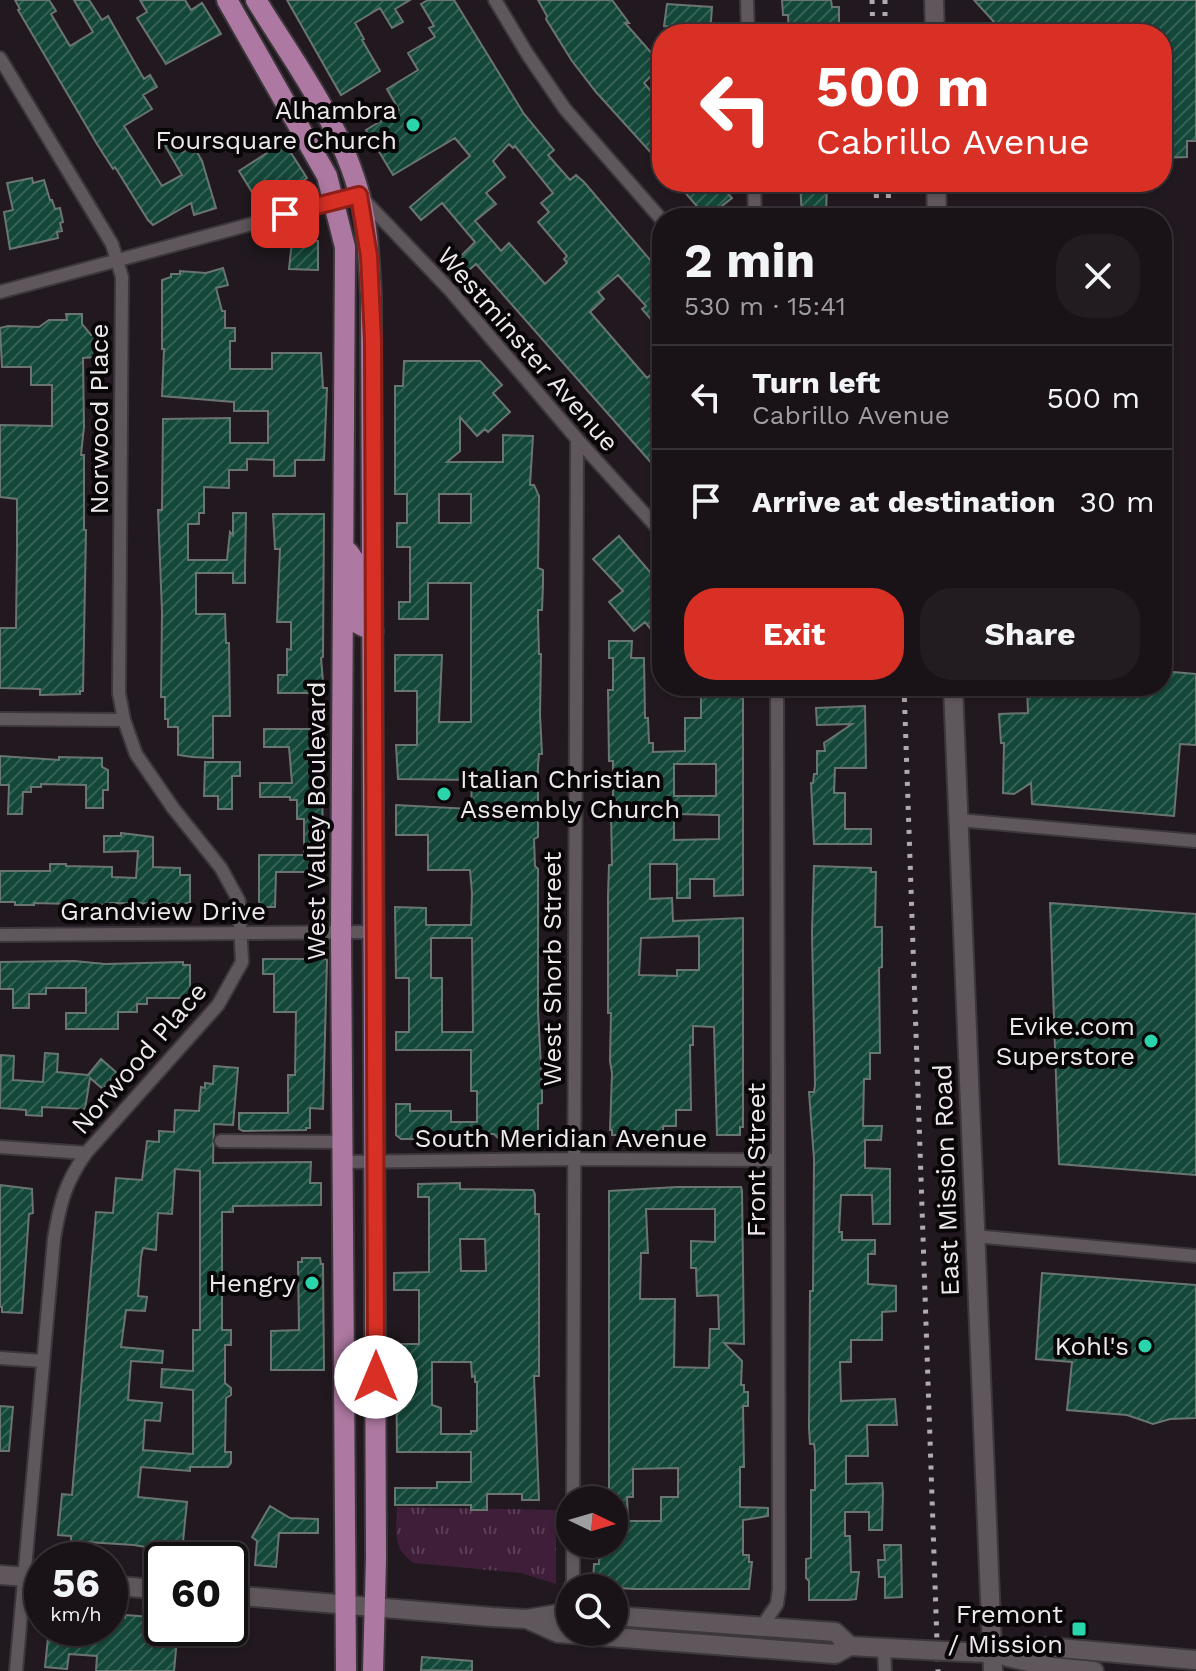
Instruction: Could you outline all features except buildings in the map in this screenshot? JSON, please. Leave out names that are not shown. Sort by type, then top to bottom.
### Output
[{"type":"main road","name":"West Valley Boulevard","points":[[227,0],[327,176],[345,247],[341,932],[348,1605],[346,1671]]},
{"type":"main road","points":[[256,0],[343,149],[359,195],[369,256],[373,341],[373,1671]]},
{"type":"main road","points":[[934,0],[935,24]]},
{"type":"main road","points":[[344,548],[355,561],[359,574],[359,624],[373,631]]},
{"type":"main road","name":"East Mission Road","points":[[953,696],[993,1662]]},
{"type":"main road","points":[[0,1575],[23,1577]]},
{"type":"main road","points":[[248,1597],[527,1619],[556,1614]]},
{"type":"main road","points":[[628,1617],[835,1632],[850,1646]]},
{"type":"main road","points":[[527,1619],[558,1633],[835,1654],[850,1646],[964,1652],[993,1662],[1094,1671]]},
{"type":"main road","points":[[993,1662],[1048,1647],[1196,1660]]},
{"type":"street","points":[[495,0],[565,109],[652,209]]},
{"type":"street","points":[[747,0],[748,24]]},
{"type":"street","name":"Norwood Place","points":[[0,58],[112,244],[122,277],[119,693],[124,720],[136,754],[221,868],[239,901],[242,962],[218,1005],[86,1153],[68,1178],[60,1203],[16,1671]]},
{"type":"street","points":[[0,292],[359,195]]},
{"type":"street","name":"Westminster Avenue","points":[[359,195],[450,290],[652,522]]},
{"type":"street","name":"West Shorb Street","points":[[573,1486],[577,439]]},
{"type":"street","name":"Front Street","points":[[761,1628],[777,1604],[779,1589],[777,696]]},
{"type":"street","points":[[0,719],[124,720]]},
{"type":"street","points":[[958,820],[1196,841]]},
{"type":"street","name":"Grandview Drive","points":[[0,935],[373,932]]},
{"type":"street","name":"South Meridian Avenue","points":[[221,1141],[343,1152],[374,1161],[778,1160]]},
{"type":"street","points":[[0,1147],[86,1153]]},
{"type":"street","points":[[974,1236],[1196,1256]]},
{"type":"street","points":[[0,1358],[43,1361]]},
{"type":"street","points":[[884,1648],[885,1671]]},
{"type":"green space","points":[[397,1507],[556,1510],[556,1584],[521,1573],[414,1563],[402,1552],[396,1531]]},
{"type":"railway","points":[[872,0],[873,24]]},
{"type":"railway","points":[[885,0],[885,24]]},
{"type":"railway","points":[[876,192],[877,208]]},
{"type":"railway","points":[[888,192],[889,208]]},
{"type":"railway","points":[[904,696],[938,1671]]},
{"type":"place","name":"Alhambra Foursquare Church","points":[[413,125]]},
{"type":"place","name":"Italian Christian Assembly Church","points":[[444,794]]},
{"type":"place","name":"Evike.com Superstore","points":[[1151,1041]]},
{"type":"place","name":"Hengry","points":[[312,1283]]},
{"type":"place","name":"Kohl's","points":[[1145,1346]]},
{"type":"place","name":"Fremont / Mission","points":[[1079,1629]]},
{"type":"route","points":[[285,214],[359,195],[369,256],[373,341],[376,1377]]}]
